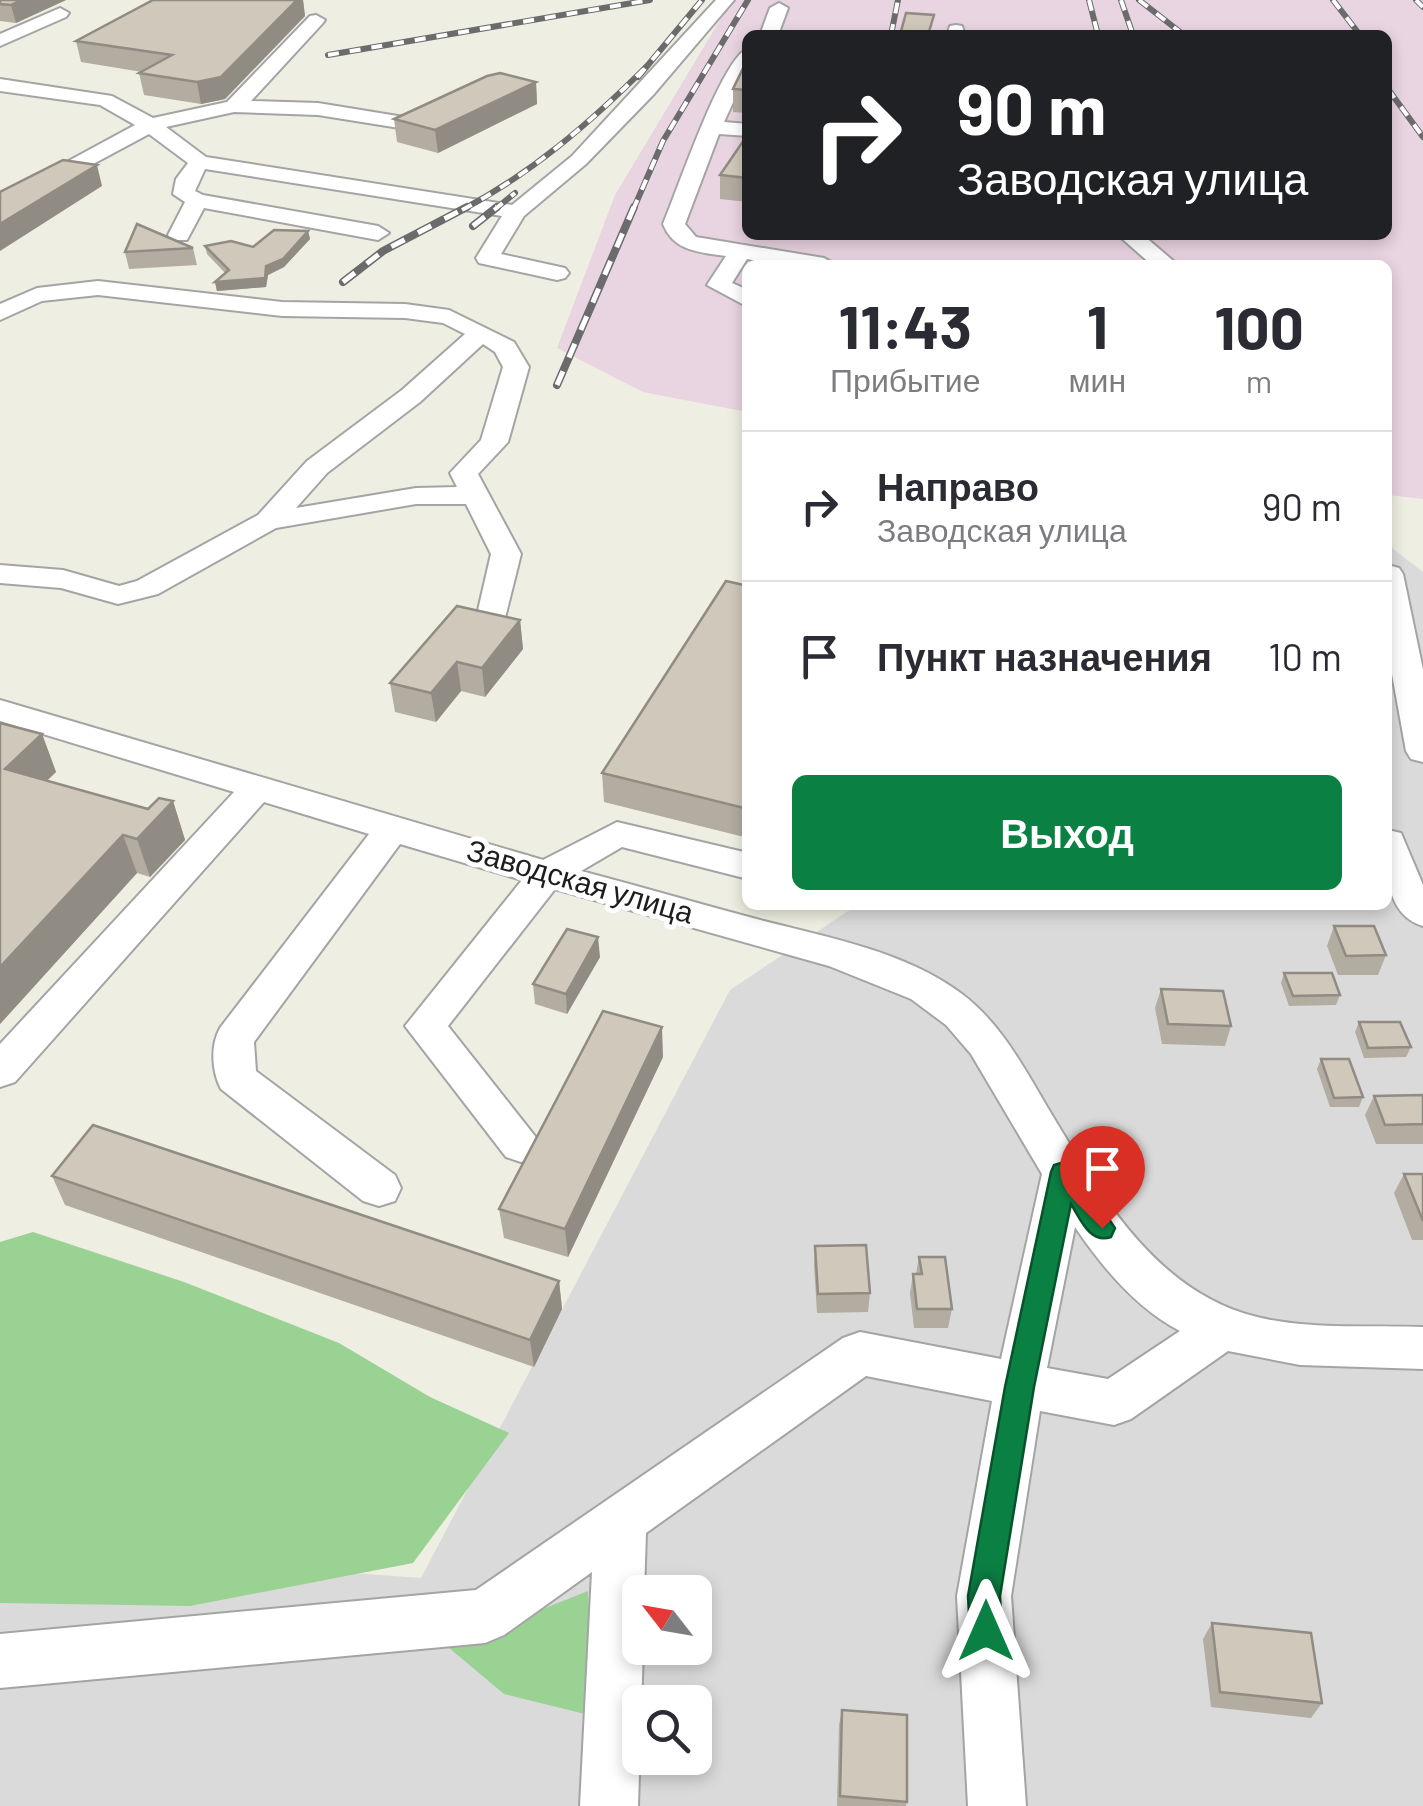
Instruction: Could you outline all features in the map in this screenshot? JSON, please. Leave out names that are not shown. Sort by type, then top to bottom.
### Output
[{"type":"street","points":[[557,273],[487,258],[516,212],[578,160],[647,90],[725,0]]},
{"type":"street","points":[[770,30],[779,8]]},
{"type":"street","points":[[0,42],[60,13]]},
{"type":"street","points":[[234,106],[316,20]]},
{"type":"street","points":[[742,65],[711,127],[674,224],[678,234],[689,243],[792,260]]},
{"type":"street","points":[[0,85],[105,100],[150,125],[200,162],[516,212]]},
{"type":"street","points":[[105,100],[130,86]]},
{"type":"street","points":[[0,207],[150,125],[234,106],[318,109],[412,124],[468,99]]},
{"type":"street","points":[[711,127],[742,130]]},
{"type":"street","points":[[200,162],[187,179],[184,194],[197,200],[378,233]]},
{"type":"street","points":[[178,234],[197,200]]},
{"type":"street","points":[[1136,240],[1160,260]]},
{"type":"street","points":[[741,252],[719,285],[742,297]]},
{"type":"street","points":[[0,313],[37,294],[98,288],[282,309],[405,311],[448,317],[504,347],[516,367],[494,442],[464,473],[506,554],[492,619]]},
{"type":"street","points":[[268,522],[318,467],[412,396],[481,333]]},
{"type":"street","points":[[0,574],[62,579],[118,595],[147,588],[268,522],[416,496],[478,496]]},
{"type":"street","points":[[1392,594],[1423,752]]},
{"type":"street","name":"Заводская улица","points":[[4,716],[899,976],[945,1002],[982,1035],[1064,1172],[1121,1256],[1149,1284],[1182,1308],[1223,1328],[1256,1338],[1298,1344],[1423,1348]]},
{"type":"street","points":[[0,1071],[258,787]]},
{"type":"street","points":[[379,1188],[236,1078],[234,1040],[393,828]]},
{"type":"street","points":[[520,1146],[424,1026],[547,874],[616,834],[742,865]]},
{"type":"street","points":[[1392,854],[1400,878],[1423,913]]},
{"type":"street","points":[[997,1806],[984,1596],[1019,1387],[1064,1172]]},
{"type":"street","points":[[0,1661],[486,1616],[621,1517],[860,1352],[1019,1387],[1114,1403],[1223,1328]]},
{"type":"street","points":[[608,1806],[621,1517]]},
{"type":"shaded area","points":[[732,0],[1423,0],[1423,499],[1392,495],[1392,260],[742,260],[742,411],[643,392],[557,348],[615,195]]},
{"type":"shaded area","points":[[1392,548],[1423,572],[1423,1806],[0,1806],[0,1547],[421,1578],[730,990],[850,910],[1392,910]]},
{"type":"green space","points":[[33,1232],[184,1282],[339,1343],[430,1397],[509,1433],[413,1563],[190,1606],[0,1603],[0,1242]]},
{"type":"green space","points":[[588,1591],[593,1716],[504,1694],[448,1647]]},
{"type":"building","points":[[0,0],[22,0],[11,5],[0,4]]},
{"type":"building","points":[[153,0],[297,0],[221,77],[197,82],[139,73],[172,55],[76,41]]},
{"type":"building","points":[[906,13],[934,15],[930,30],[901,30]]},
{"type":"building","points":[[742,70],[742,90],[733,89]]},
{"type":"building","points":[[500,73],[536,82],[435,130],[394,119],[487,76]]},
{"type":"building","points":[[742,143],[742,177],[720,175]]},
{"type":"building","points":[[63,160],[97,165],[0,224],[0,192]]},
{"type":"building","points":[[137,224],[193,248],[125,252]]},
{"type":"building","points":[[274,230],[308,231],[283,259],[266,266],[265,278],[215,282],[229,270],[205,246],[231,241],[253,247]]},
{"type":"building","points":[[726,581],[742,585],[742,808],[602,773]]},
{"type":"building","points":[[457,606],[520,620],[482,668],[457,662],[431,693],[390,683]]},
{"type":"building","points":[[0,723],[42,734],[5,769],[148,809],[159,798],[173,801],[137,839],[123,835],[0,967]]},
{"type":"building","points":[[1334,926],[1374,926],[1386,955],[1346,956]]},
{"type":"building","points":[[567,929],[598,937],[566,994],[533,984]]},
{"type":"building","points":[[1284,973],[1332,973],[1340,995],[1293,996]]},
{"type":"building","points":[[1161,989],[1223,991],[1231,1026],[1168,1024]]},
{"type":"building","points":[[603,1011],[662,1027],[565,1229],[499,1209]]},
{"type":"building","points":[[1359,1022],[1400,1022],[1411,1047],[1368,1048]]},
{"type":"building","points":[[1321,1059],[1349,1059],[1363,1097],[1334,1098]]},
{"type":"building","points":[[1423,1095],[1423,1124],[1385,1125],[1374,1096]]},
{"type":"building","points":[[93,1125],[559,1281],[530,1340],[52,1176]]},
{"type":"building","points":[[1404,1174],[1423,1174],[1423,1221]]},
{"type":"building","points":[[866,1245],[870,1293],[818,1294],[815,1246]]},
{"type":"building","points":[[919,1257],[945,1257],[952,1309],[917,1309],[913,1274],[922,1274]]},
{"type":"building","points":[[1212,1623],[1311,1633],[1322,1703],[1220,1692]]},
{"type":"building","points":[[842,1710],[907,1715],[907,1802],[840,1796]]},
{"type":"railway","points":[[328,55],[650,0]]},
{"type":"railway","points":[[638,77],[702,0]]},
{"type":"railway","points":[[633,210],[663,141],[748,0]]},
{"type":"railway","points":[[892,30],[898,0]]},
{"type":"railway","points":[[1089,0],[1097,30]]},
{"type":"railway","points":[[1121,0],[1131,30]]},
{"type":"railway","points":[[1139,0],[1178,30]]},
{"type":"railway","points":[[1333,0],[1356,30]]},
{"type":"railway","points":[[1416,0],[1423,7]]},
{"type":"railway","points":[[462,210],[513,180],[560,145],[646,67]]},
{"type":"railway","points":[[1392,94],[1423,137]]},
{"type":"railway","points":[[494,210],[515,193]]},
{"type":"railway","points":[[343,282],[383,251],[467,207]]},
{"type":"railway","points":[[473,226],[497,207]]},
{"type":"railway","points":[[557,385],[634,207]]},
{"type":"route","points":[[986,1631],[984,1596],[1019,1387],[1064,1172],[1102,1228]]}]
